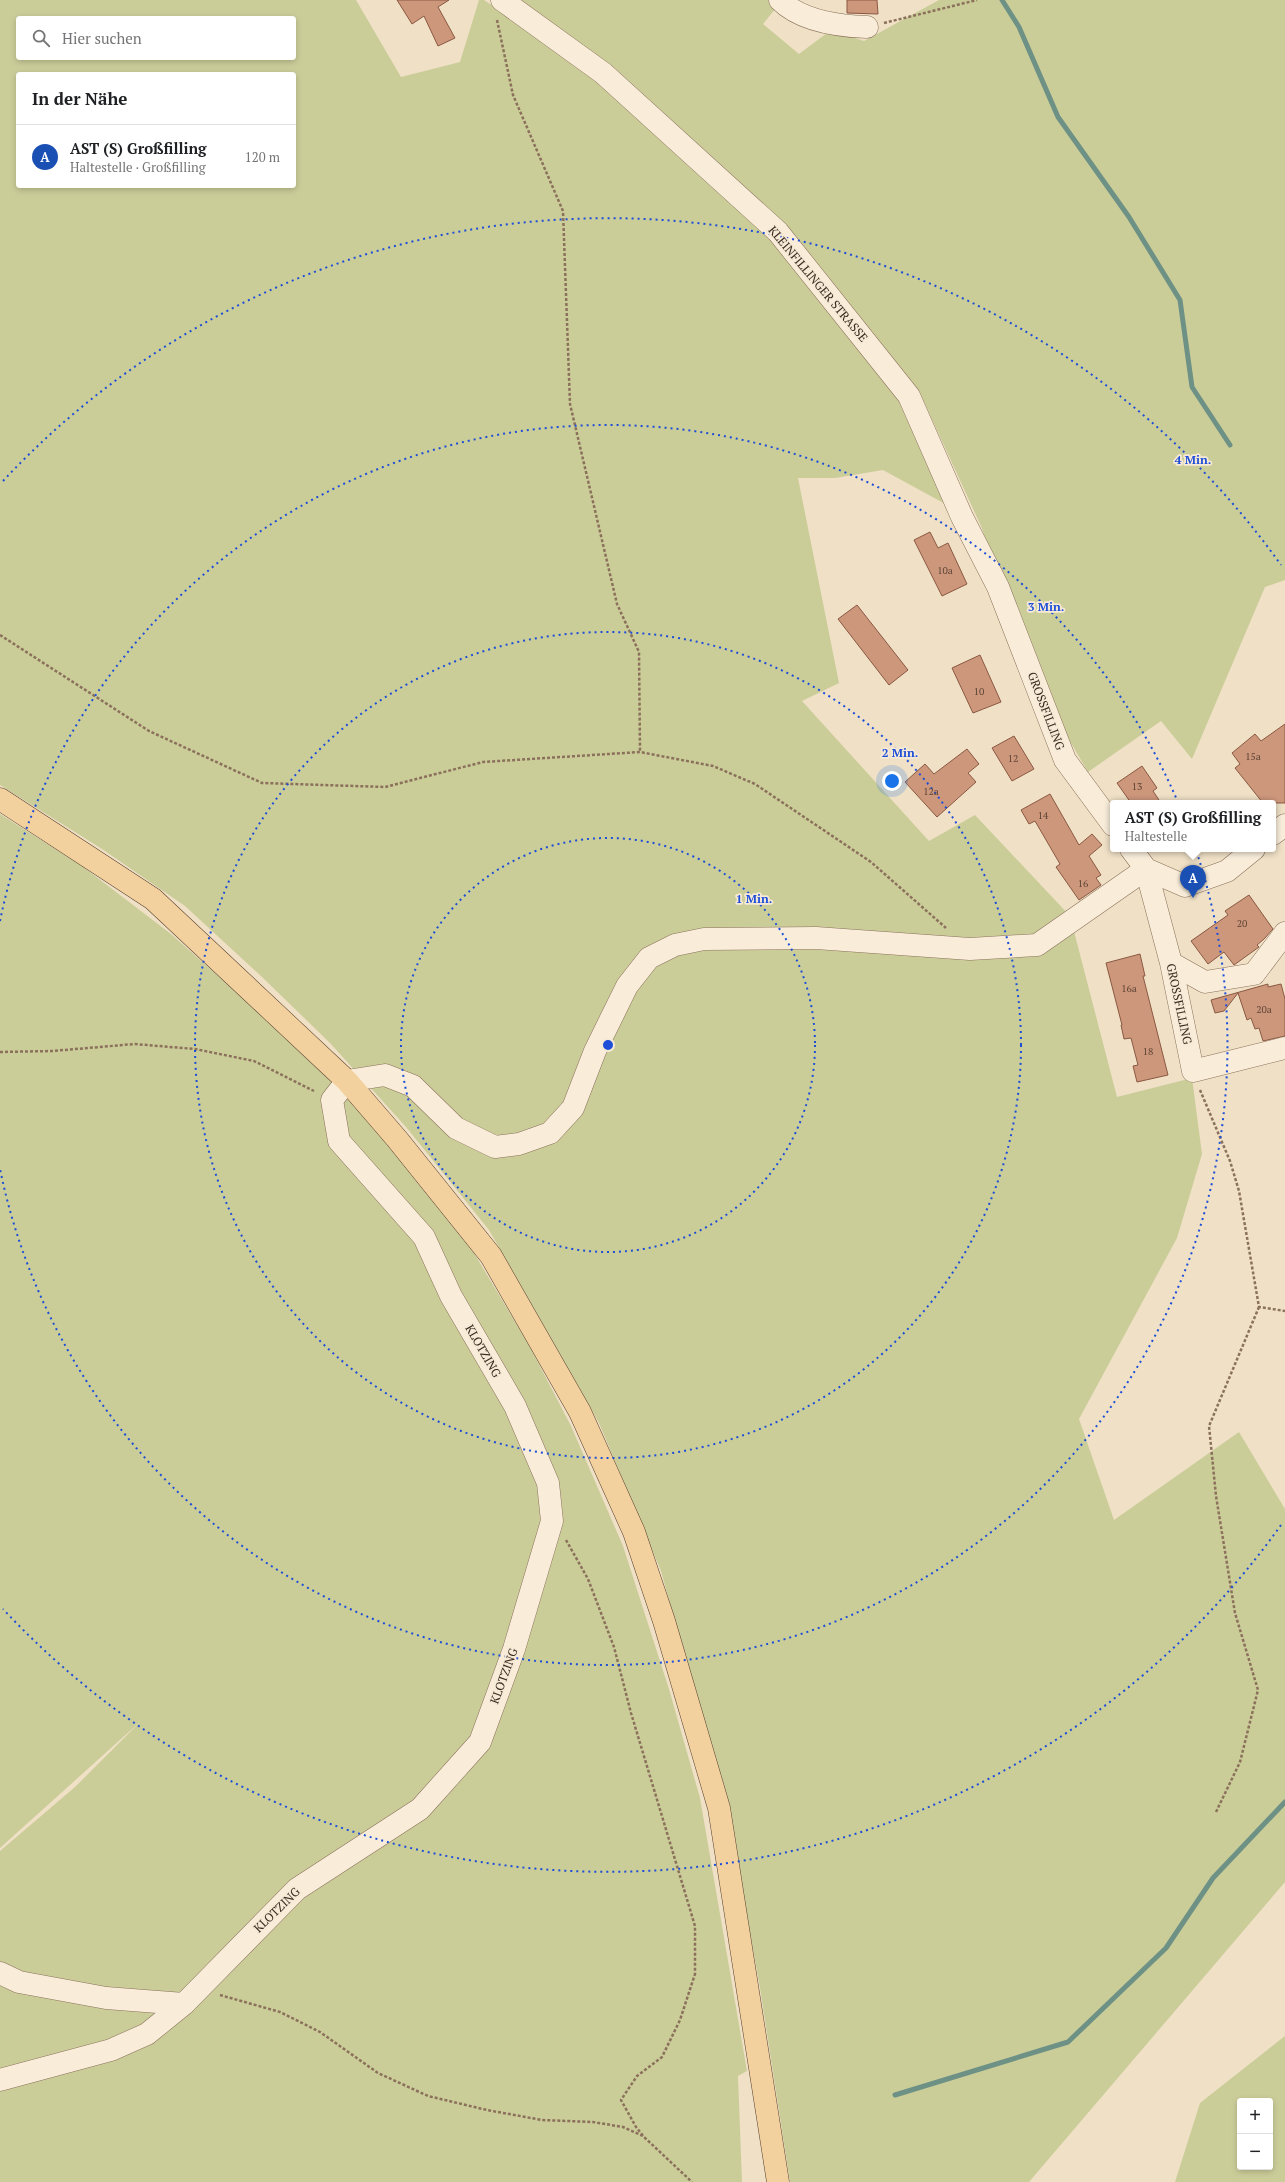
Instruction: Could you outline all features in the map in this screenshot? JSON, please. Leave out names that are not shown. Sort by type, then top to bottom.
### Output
[{"type":"main road","points":[[0,799],[153,899],[347,1081],[491,1256],[580,1412],[634,1532],[664,1621],[719,1808],[778,2182]]},
{"type":"street","points":[[785,5],[840,26],[867,27]]},
{"type":"street","name":"KLEINFILLINGER STRASSE","points":[[499,7],[603,72],[778,232],[909,396],[962,517],[998,587]]},
{"type":"street","name":"GROSSFILLING","points":[[998,587],[1065,760],[1110,821]]},
{"type":"street","points":[[1276,832],[1285,825]]},
{"type":"street","name":"GROSSFILLING","points":[[1133,852],[1146,869],[1171,963],[1193,1071]]},
{"type":"street","name":"GROSSFILLING","points":[[1146,869],[1185,886],[1227,871],[1250,852]]},
{"type":"street","points":[[332,1100],[347,1081],[385,1074],[413,1086],[456,1128],[495,1147],[519,1144],[550,1133],[573,1108],[595,1051],[627,986],[649,958],[675,945],[704,939],[816,938],[970,949],[1037,945],[1146,869]]},
{"type":"street","points":[[1171,963],[1205,982],[1254,974],[1285,933]]},
{"type":"street","points":[[1193,1071],[1285,1048]]},
{"type":"street","name":"KLOTZING","points":[[0,2080],[111,2050],[147,2034],[191,1997],[297,1889],[420,1808],[480,1742],[514,1649],[552,1521],[548,1483],[515,1406],[451,1296],[424,1237],[339,1141],[332,1100]]},
{"type":"street","points":[[0,1973],[19,1982],[106,1998],[191,1997]]},
{"type":"path","points":[[867,27],[977,0]]},
{"type":"path","points":[[499,7],[513,95],[563,211],[570,404],[617,604],[639,652],[640,752]]},
{"type":"path","points":[[0,635],[149,731],[262,784],[385,787],[483,762],[640,752],[713,766],[754,784],[871,862],[947,929]]},
{"type":"path","points":[[0,1052],[52,1051],[135,1044],[195,1049],[254,1060],[332,1100]]},
{"type":"path","points":[[1193,1071],[1230,1161],[1239,1191],[1259,1307],[1209,1426],[1216,1496],[1235,1613],[1258,1690],[1240,1762],[1216,1812]]},
{"type":"path","points":[[1259,1307],[1285,1311]]},
{"type":"path","points":[[552,1521],[565,1537],[588,1579],[614,1647],[631,1713],[695,1926],[695,1974],[680,2020],[662,2057],[637,2076],[621,2100],[636,2127],[644,2137],[692,2182]]},
{"type":"path","points":[[191,1997],[280,2012],[320,2032],[378,2072],[428,2096],[487,2110],[542,2120],[593,2122],[623,2127],[644,2137]]},
{"type":"green space","points":[[0,0],[356,0],[401,77],[460,62],[479,0],[484,0],[598,74],[776,235],[900,393],[949,506],[883,470],[835,478],[798,478],[839,683],[802,701],[929,841],[975,815],[1070,916],[1117,1097],[1192,1078],[1202,1154],[1177,1238],[1079,1419],[1114,1520],[1239,1432],[1285,1509],[1285,1882],[1029,2182],[790,2182],[760,1988],[730,1821],[661,1571],[599,1423],[489,1230],[406,1127],[330,1043],[261,976],[185,906],[102,849],[0,785]]},
{"type":"green space","points":[[517,0],[768,0],[776,8],[763,24],[799,54],[831,30],[864,41],[939,0],[1285,0],[1285,580],[1265,587],[1192,759],[1161,721],[1088,772],[1045,699],[981,526],[924,402],[877,340]]},
{"type":"green space","points":[[0,814],[82,866],[171,934],[289,1039],[370,1117],[471,1248],[529,1345],[571,1426],[623,1546],[669,1689],[700,1798],[747,2071],[738,2076],[742,2182],[0,2182],[0,1851],[75,1787],[141,1721],[0,1848]]},
{"type":"green space","points":[[1285,2036],[1285,2182],[1175,2182],[1200,2103]]},
{"type":"building","points":[[397,0],[449,0],[438,7],[455,38],[438,46],[424,16],[412,24]]},
{"type":"building","points":[[847,0],[877,0],[878,14],[847,13]]},
{"type":"building","points":[[930,532],[938,548],[948,543],[967,584],[942,596],[914,540]]},
{"type":"building","points":[[857,605],[908,670],[889,685],[838,619]]},
{"type":"building","points":[[980,655],[1001,702],[973,713],[952,668]]},
{"type":"building","points":[[1285,724],[1285,803],[1276,803],[1276,800],[1261,800],[1235,768],[1240,764],[1232,753],[1255,734],[1261,741]]},
{"type":"building","points":[[1014,736],[1034,769],[1012,781],[992,748]]},
{"type":"building","points":[[967,749],[979,764],[968,773],[976,782],[937,817],[905,782],[925,764],[934,774]]},
{"type":"building","points":[[1142,766],[1157,788],[1153,791],[1159,800],[1129,800],[1117,783]]},
{"type":"building","points":[[1050,794],[1079,845],[1092,834],[1102,845],[1089,856],[1101,875],[1096,878],[1101,885],[1079,900],[1056,867],[1060,864],[1035,821],[1029,824],[1021,810]]},
{"type":"building","points":[[1249,895],[1273,929],[1257,945],[1259,947],[1234,965],[1224,952],[1208,964],[1191,941],[1228,915],[1225,911]]},
{"type":"building","points":[[1140,954],[1145,976],[1143,976],[1168,1075],[1137,1082],[1133,1066],[1138,1065],[1131,1038],[1124,1039],[1122,1025],[1106,963]]},
{"type":"building","points":[[1268,984],[1268,987],[1281,984],[1285,999],[1285,1036],[1263,1041],[1259,1028],[1255,1029],[1251,1018],[1247,1020],[1238,993],[1224,1011],[1215,1013],[1211,1000]]},
{"type":"waterway","points":[[1002,0],[1019,27],[1058,117],[1129,217],[1180,300],[1192,387],[1230,445]]},
{"type":"waterway","points":[[895,2095],[1068,2042],[1166,1948],[1213,1878],[1285,1802]]},
{"type":"place","name":"AST (S) Großfilling","points":[[1193,898]]}]
